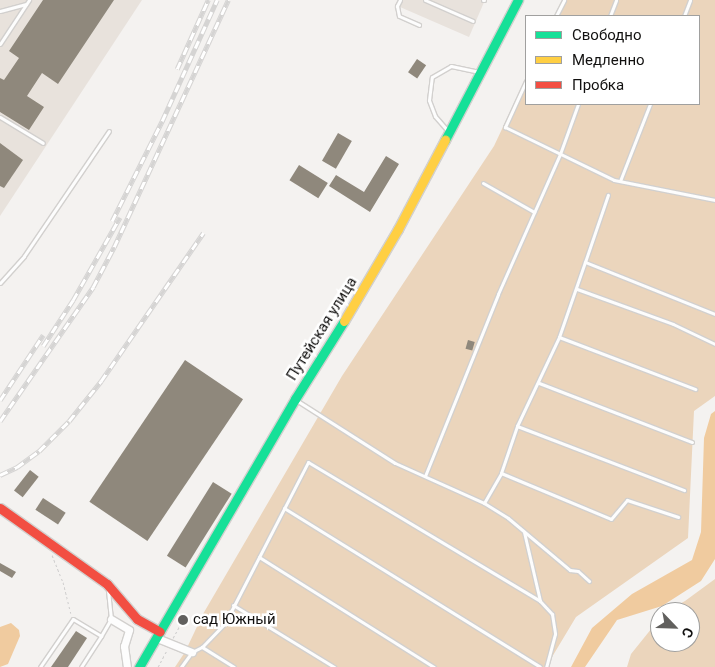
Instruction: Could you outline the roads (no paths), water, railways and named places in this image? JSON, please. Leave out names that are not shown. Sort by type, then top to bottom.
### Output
[{"type":"main road","name":"Путейская улица","points":[[139,667],[295,399],[375,268],[518,0]]},
{"type":"main road","points":[[0,508],[107,584],[137,619],[158,635]]},
{"type":"street","points":[[111,619],[128,630]]},
{"type":"street","points":[[127,667],[124,646],[128,630],[137,619]]},
{"type":"street","points":[[158,635],[192,652]]},
{"type":"lane","points":[[400,0],[397,6],[399,16],[419,25]]},
{"type":"lane","points":[[425,0],[473,21]]},
{"type":"lane","points":[[556,15],[564,0]]},
{"type":"lane","points":[[610,15],[616,0]]},
{"type":"lane","points":[[684,15],[690,0]]},
{"type":"lane","points":[[0,11],[28,2]]},
{"type":"lane","points":[[0,44],[28,2]]},
{"type":"lane","points":[[448,131],[435,116],[429,100],[432,77],[451,66],[479,72]]},
{"type":"lane","points":[[525,83],[505,127],[620,182],[715,200]]},
{"type":"lane","points":[[425,476],[498,294],[560,154],[578,105]]},
{"type":"lane","points":[[620,182],[650,105]]},
{"type":"lane","points":[[0,117],[43,143]]},
{"type":"lane","points":[[0,282],[24,256],[109,131]]},
{"type":"lane","points":[[483,183],[534,212]]},
{"type":"lane","points":[[484,503],[501,472],[517,426],[539,383],[559,337],[608,195]]},
{"type":"lane","points":[[585,262],[715,314]]},
{"type":"lane","points":[[577,289],[674,324],[715,344]]},
{"type":"lane","points":[[559,337],[695,389]]},
{"type":"lane","points":[[539,383],[692,442]]},
{"type":"lane","points":[[295,399],[395,463],[484,503],[508,518],[570,570],[578,571],[589,581]]},
{"type":"lane","points":[[517,426],[684,490]]},
{"type":"lane","points":[[181,667],[192,652],[202,647],[225,623],[308,462],[540,601],[552,614],[555,634],[546,667]]},
{"type":"lane","points":[[501,472],[611,519],[628,500],[678,517]]},
{"type":"lane","points":[[284,508],[540,667]]},
{"type":"lane","points":[[524,531],[540,601]]},
{"type":"lane","points":[[259,557],[434,667]]},
{"type":"lane","points":[[81,667],[111,619],[107,584]]},
{"type":"lane","points":[[234,605],[334,667]]},
{"type":"lane","points":[[40,667],[73,619],[100,636]]},
{"type":"lane","points":[[202,647],[234,667]]},
{"type":"railway","points":[[177,69],[208,0]]},
{"type":"railway","points":[[112,221],[162,121],[217,0]]},
{"type":"railway","points":[[0,421],[93,287],[114,247],[228,0]]},
{"type":"railway","points":[[43,346],[73,300],[120,217]]},
{"type":"railway","points":[[0,475],[17,467],[39,451],[69,421],[101,381],[203,233]]},
{"type":"railway","points":[[0,400],[43,335]]},
{"type":"place","name":"сад Южный","points":[[183,620]]}]
